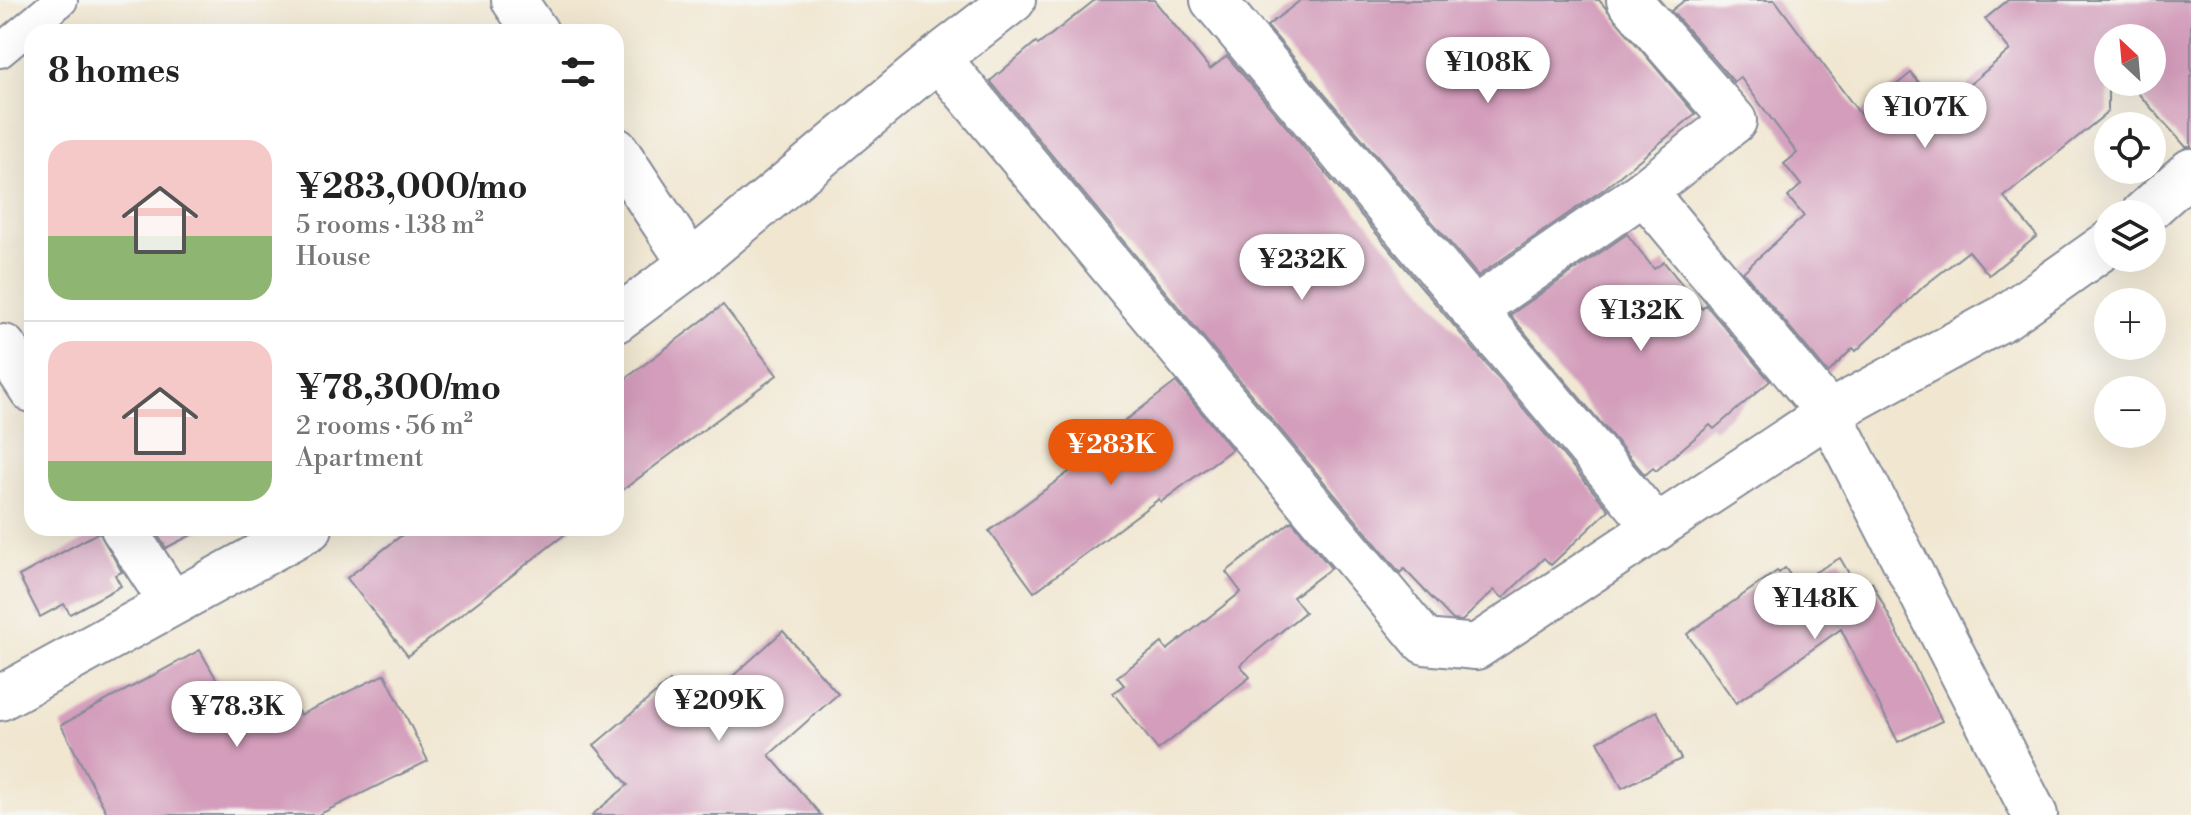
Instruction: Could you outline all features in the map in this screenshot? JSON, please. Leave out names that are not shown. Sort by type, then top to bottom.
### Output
[{"type":"street","points":[[514,0],[530,24]]},
{"type":"street","points":[[624,314],[691,264],[938,58],[1013,0]]},
{"type":"street","points":[[1473,310],[1644,192],[1734,121],[1629,0]]},
{"type":"street","points":[[1220,2],[1657,528]]},
{"type":"street","points":[[938,58],[1425,642],[1476,647],[1829,413],[2005,317],[2094,256]]},
{"type":"street","points":[[624,162],[691,264]]},
{"type":"street","points":[[2159,200],[2191,171]]},
{"type":"street","points":[[1644,192],[1829,413],[2035,815]]},
{"type":"street","points":[[0,348],[4,347],[24,378]]},
{"type":"street","points":[[128,536],[172,603]]},
{"type":"street","points":[[0,698],[295,536]]},
{"type":"lane","points":[[32,24],[61,0]]},
{"type":"lane","points":[[0,51],[24,31]]},
{"type":"building","points":[[1095,0],[1154,0],[1210,69],[1227,56],[1609,510],[1551,565],[1544,558],[1503,598],[1494,590],[1462,621],[1453,620],[1404,569],[1400,573],[990,81],[1036,42],[1038,45]]},
{"type":"building","points":[[1301,0],[1599,0],[1695,114],[1604,189],[1478,276],[1267,26]]},
{"type":"building","points":[[1685,0],[1775,0],[1860,114],[1911,73],[1941,109],[2010,50],[1985,19],[2008,0],[2191,0],[2191,147],[2186,147],[2166,125],[2166,112],[2155,112],[2140,96],[2166,96],[2166,24],[2094,24],[2094,96],[2108,96],[2108,112],[2094,112],[2094,123],[2004,197],[2037,236],[1989,275],[1969,251],[1924,286],[1856,351],[1853,348],[1828,373],[1743,272],[1804,216],[1788,197],[1801,185],[1784,164],[1797,153],[1740,77],[1734,82],[1671,11]]},
{"type":"building","points":[[1627,234],[1654,269],[1664,262],[1702,309],[1706,305],[1770,381],[1714,429],[1710,425],[1656,471],[1653,468],[1645,475],[1510,315]]},
{"type":"building","points":[[723,305],[777,375],[624,489],[624,380]]},
{"type":"building","points":[[1176,382],[1232,449],[1034,592],[989,531],[1127,429],[1122,423]]},
{"type":"building","points":[[1292,521],[1331,568],[1293,597],[1305,612],[1240,665],[1250,677],[1158,750],[1113,693],[1124,685],[1117,677],[1162,643],[1167,650],[1241,592],[1226,572]]},
{"type":"building","points":[[92,536],[101,536],[122,572],[115,575],[121,586],[70,614],[64,604],[40,617],[19,576]]},
{"type":"building","points":[[158,536],[189,536],[166,548]]},
{"type":"building","points":[[401,536],[563,536],[408,656],[347,578]]},
{"type":"building","points":[[1840,558],[1858,589],[1872,582],[1942,721],[1898,742],[1841,629],[1736,703],[1687,634],[1777,571],[1779,573],[1785,568],[1796,583]]},
{"type":"building","points":[[783,631],[838,694],[769,755],[821,815],[592,815],[628,785],[594,745],[670,681],[694,711]]},
{"type":"building","points":[[200,650],[246,732],[296,708],[300,715],[385,674],[428,761],[318,815],[108,815],[61,725]]},
{"type":"building","points":[[1657,711],[1681,759],[1622,788],[1598,741]]}]
